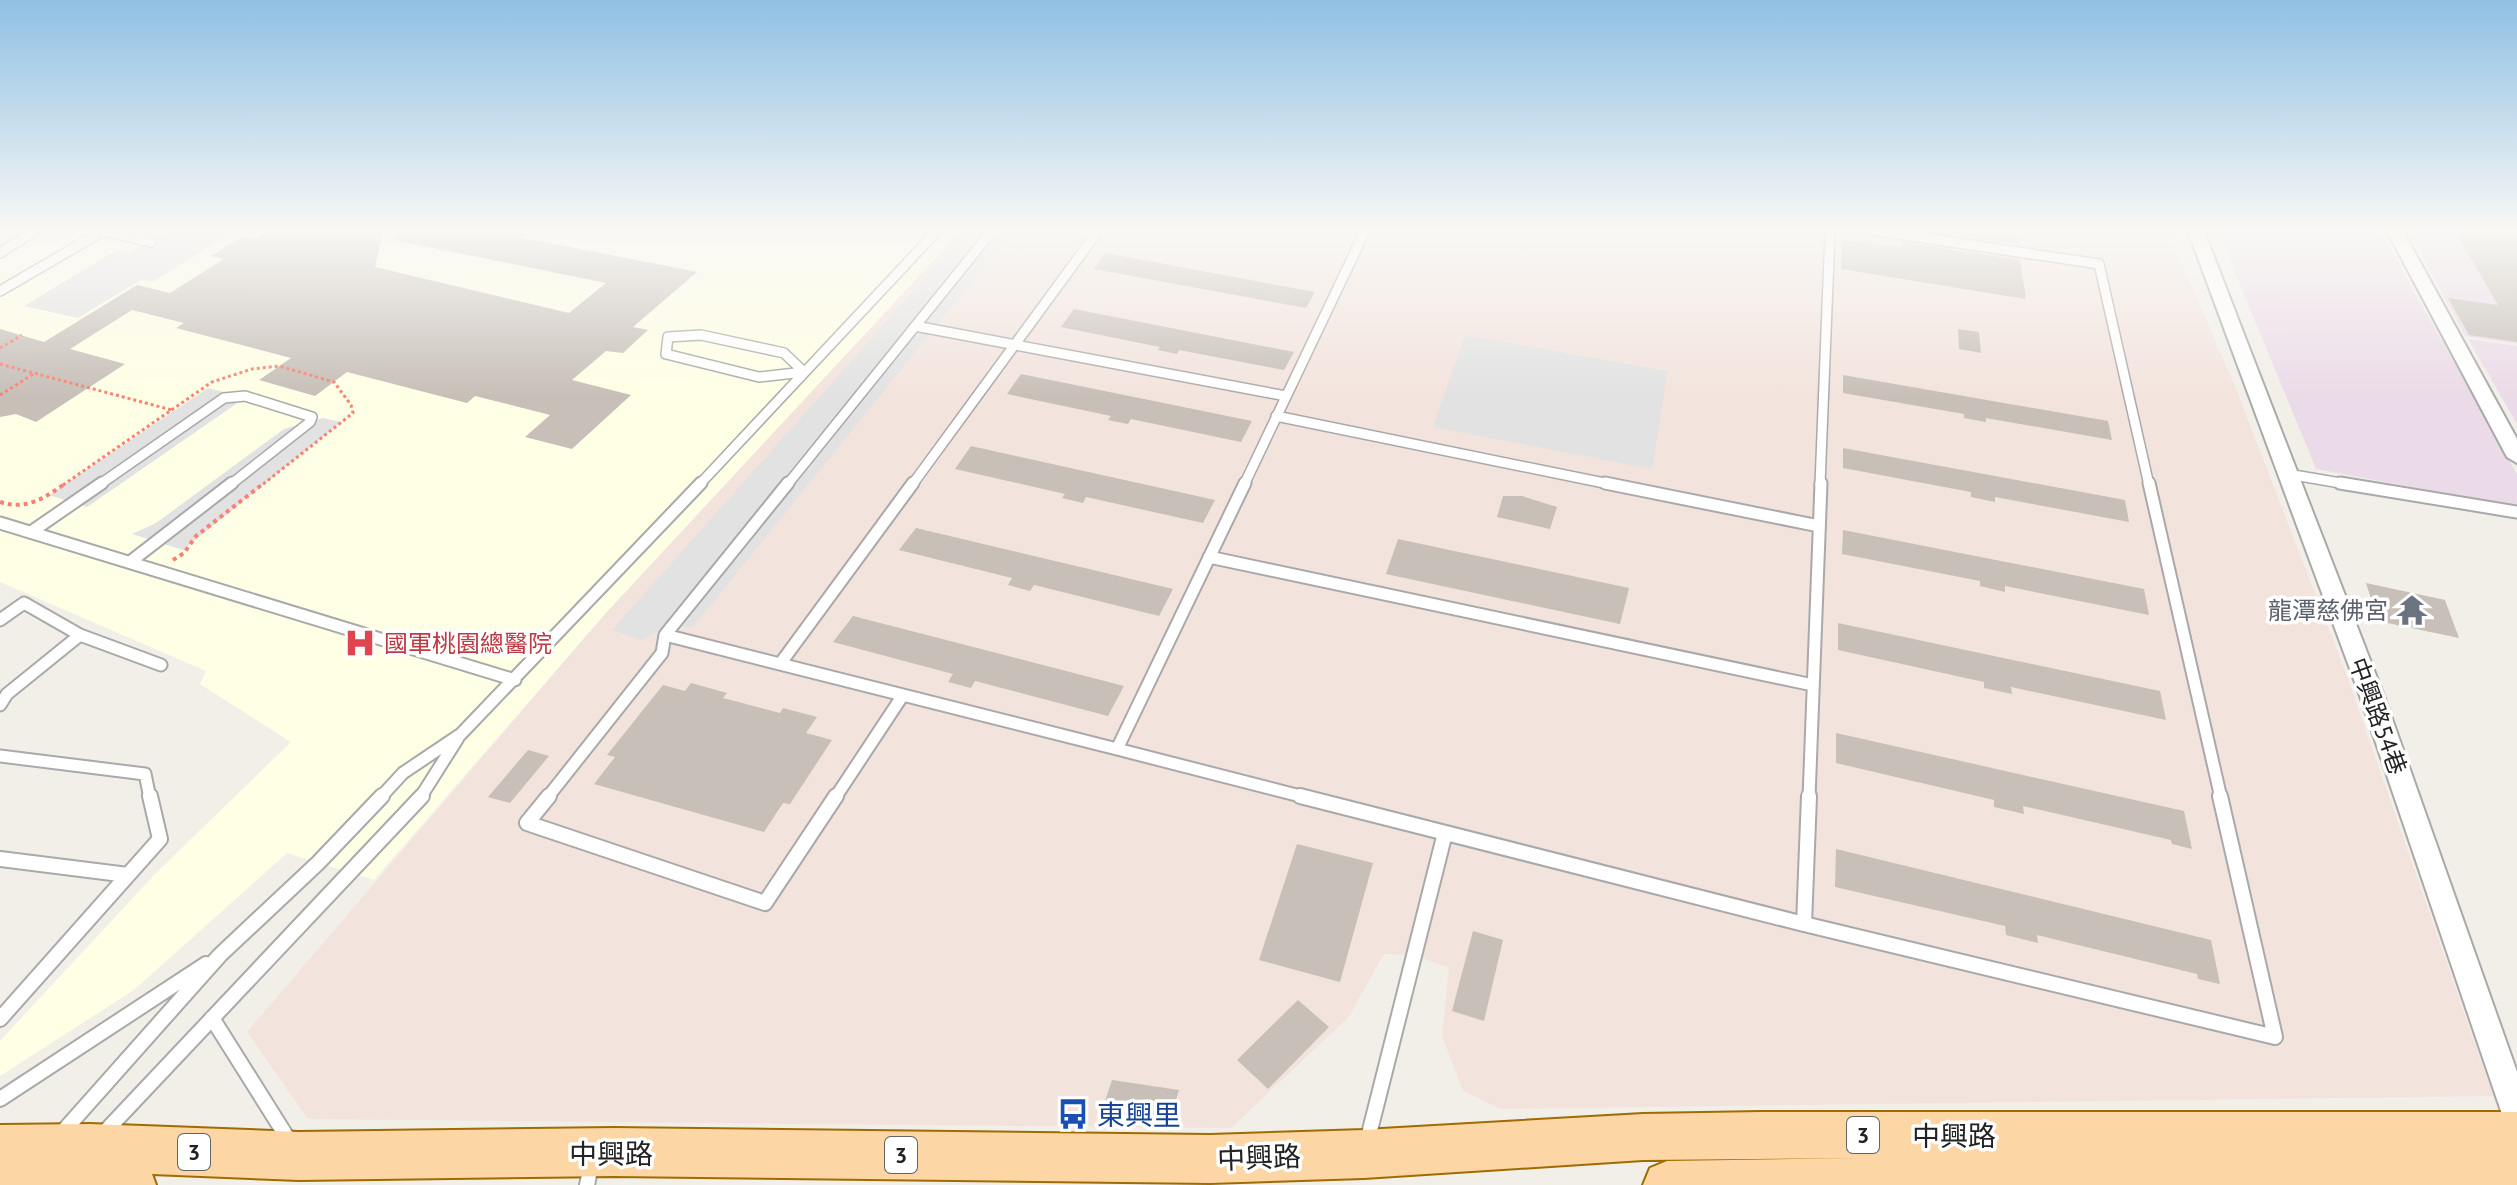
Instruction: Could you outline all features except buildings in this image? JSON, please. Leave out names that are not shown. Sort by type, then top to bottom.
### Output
[{"type":"main road","name":"中興路","points":[[1674,1169],[2517,1135]]},
{"type":"main road","name":"中興路","points":[[0,1149],[58,1162],[132,1185]]},
{"type":"main road","name":"中興路","points":[[0,1181],[58,1162],[299,1156],[590,1169],[1361,1164],[2517,1174]]},
{"type":"street","name":"中興路54巷","points":[[2217,286],[2372,696],[2517,1114]]},
{"type":"street","points":[[2425,286],[2517,457]]},
{"type":"lane","points":[[58,1162],[220,955],[318,863],[403,773],[461,734],[515,680],[885,286]]},
{"type":"lane","points":[[903,695],[765,903],[527,823],[662,653],[665,635],[947,286]]},
{"type":"lane","points":[[780,664],[1058,286]]},
{"type":"lane","points":[[1117,749],[1339,286]]},
{"type":"lane","points":[[1804,924],[1828,286]]},
{"type":"lane","points":[[665,635],[1804,924],[2275,1037],[2104,286]]},
{"type":"lane","points":[[915,326],[1286,396]]},
{"type":"lane","points":[[701,335],[784,353],[804,372],[759,377],[666,354],[668,337],[701,335]]},
{"type":"lane","points":[[31,532],[224,398],[245,396],[312,417],[310,422],[130,562]]},
{"type":"lane","points":[[1276,416],[1819,526]]},
{"type":"lane","points":[[2288,474],[2517,512]]},
{"type":"lane","points":[[0,523],[515,680]]},
{"type":"lane","points":[[1209,557],[1813,685]]},
{"type":"lane","points":[[0,620],[24,603],[80,635],[161,665]]},
{"type":"lane","points":[[0,705],[7,694],[80,635]]},
{"type":"lane","points":[[58,1162],[212,1018],[428,789],[461,734]]},
{"type":"lane","points":[[0,756],[145,774],[160,839],[0,1019]]},
{"type":"lane","points":[[1361,1164],[1445,833]]},
{"type":"lane","points":[[0,859],[128,875]]},
{"type":"lane","points":[[0,1099],[220,955]]},
{"type":"lane","points":[[212,1018],[299,1156]]},
{"type":"path","points":[[0,348],[22,335]]},
{"type":"path","points":[[0,364],[172,410]]},
{"type":"path","points":[[0,502],[9,505],[38,502],[212,382],[252,369],[279,366]]},
{"type":"path","points":[[0,395],[35,373]]},
{"type":"shaded area","name":"國軍桃園總醫院","points":[[0,286],[910,286],[605,614],[374,880],[287,853],[134,990],[0,1076],[0,1041],[155,874],[291,742],[200,684],[206,671],[0,582]]},
{"type":"shaded area","points":[[57,286],[130,286],[78,318],[24,306]]},
{"type":"shaded area","points":[[910,286],[2192,286],[2234,384],[2347,676],[2493,1096],[1500,1109],[1463,1091],[1442,1036],[1449,968],[1414,955],[1384,954],[1348,1018],[1231,1128],[308,1119],[247,1032],[605,614]]},
{"type":"shaded area","points":[[918,286],[968,286],[693,627],[664,628],[643,640],[612,630]]},
{"type":"shaded area","points":[[2241,286],[2411,286],[2517,474],[2517,507],[2316,469]]},
{"type":"shaded area","points":[[2438,286],[2517,286],[2517,344],[2465,336]]},
{"type":"shaded area","points":[[1465,335],[1668,371],[1652,469],[1433,427]]},
{"type":"shaded area","points":[[2468,339],[2517,346],[2517,424]]},
{"type":"shaded area","points":[[208,388],[232,394],[236,404],[87,507],[49,495]]},
{"type":"shaded area","points":[[323,418],[341,422],[183,550],[132,534],[156,523],[284,429]]},
{"type":"place","name":"龍潭慈佛宮","points":[[2412,610]]},
{"type":"place","name":"國軍桃園總醫院","points":[[360,643]]},
{"type":"place","name":"東興里","points":[[1073,1114]]}]
